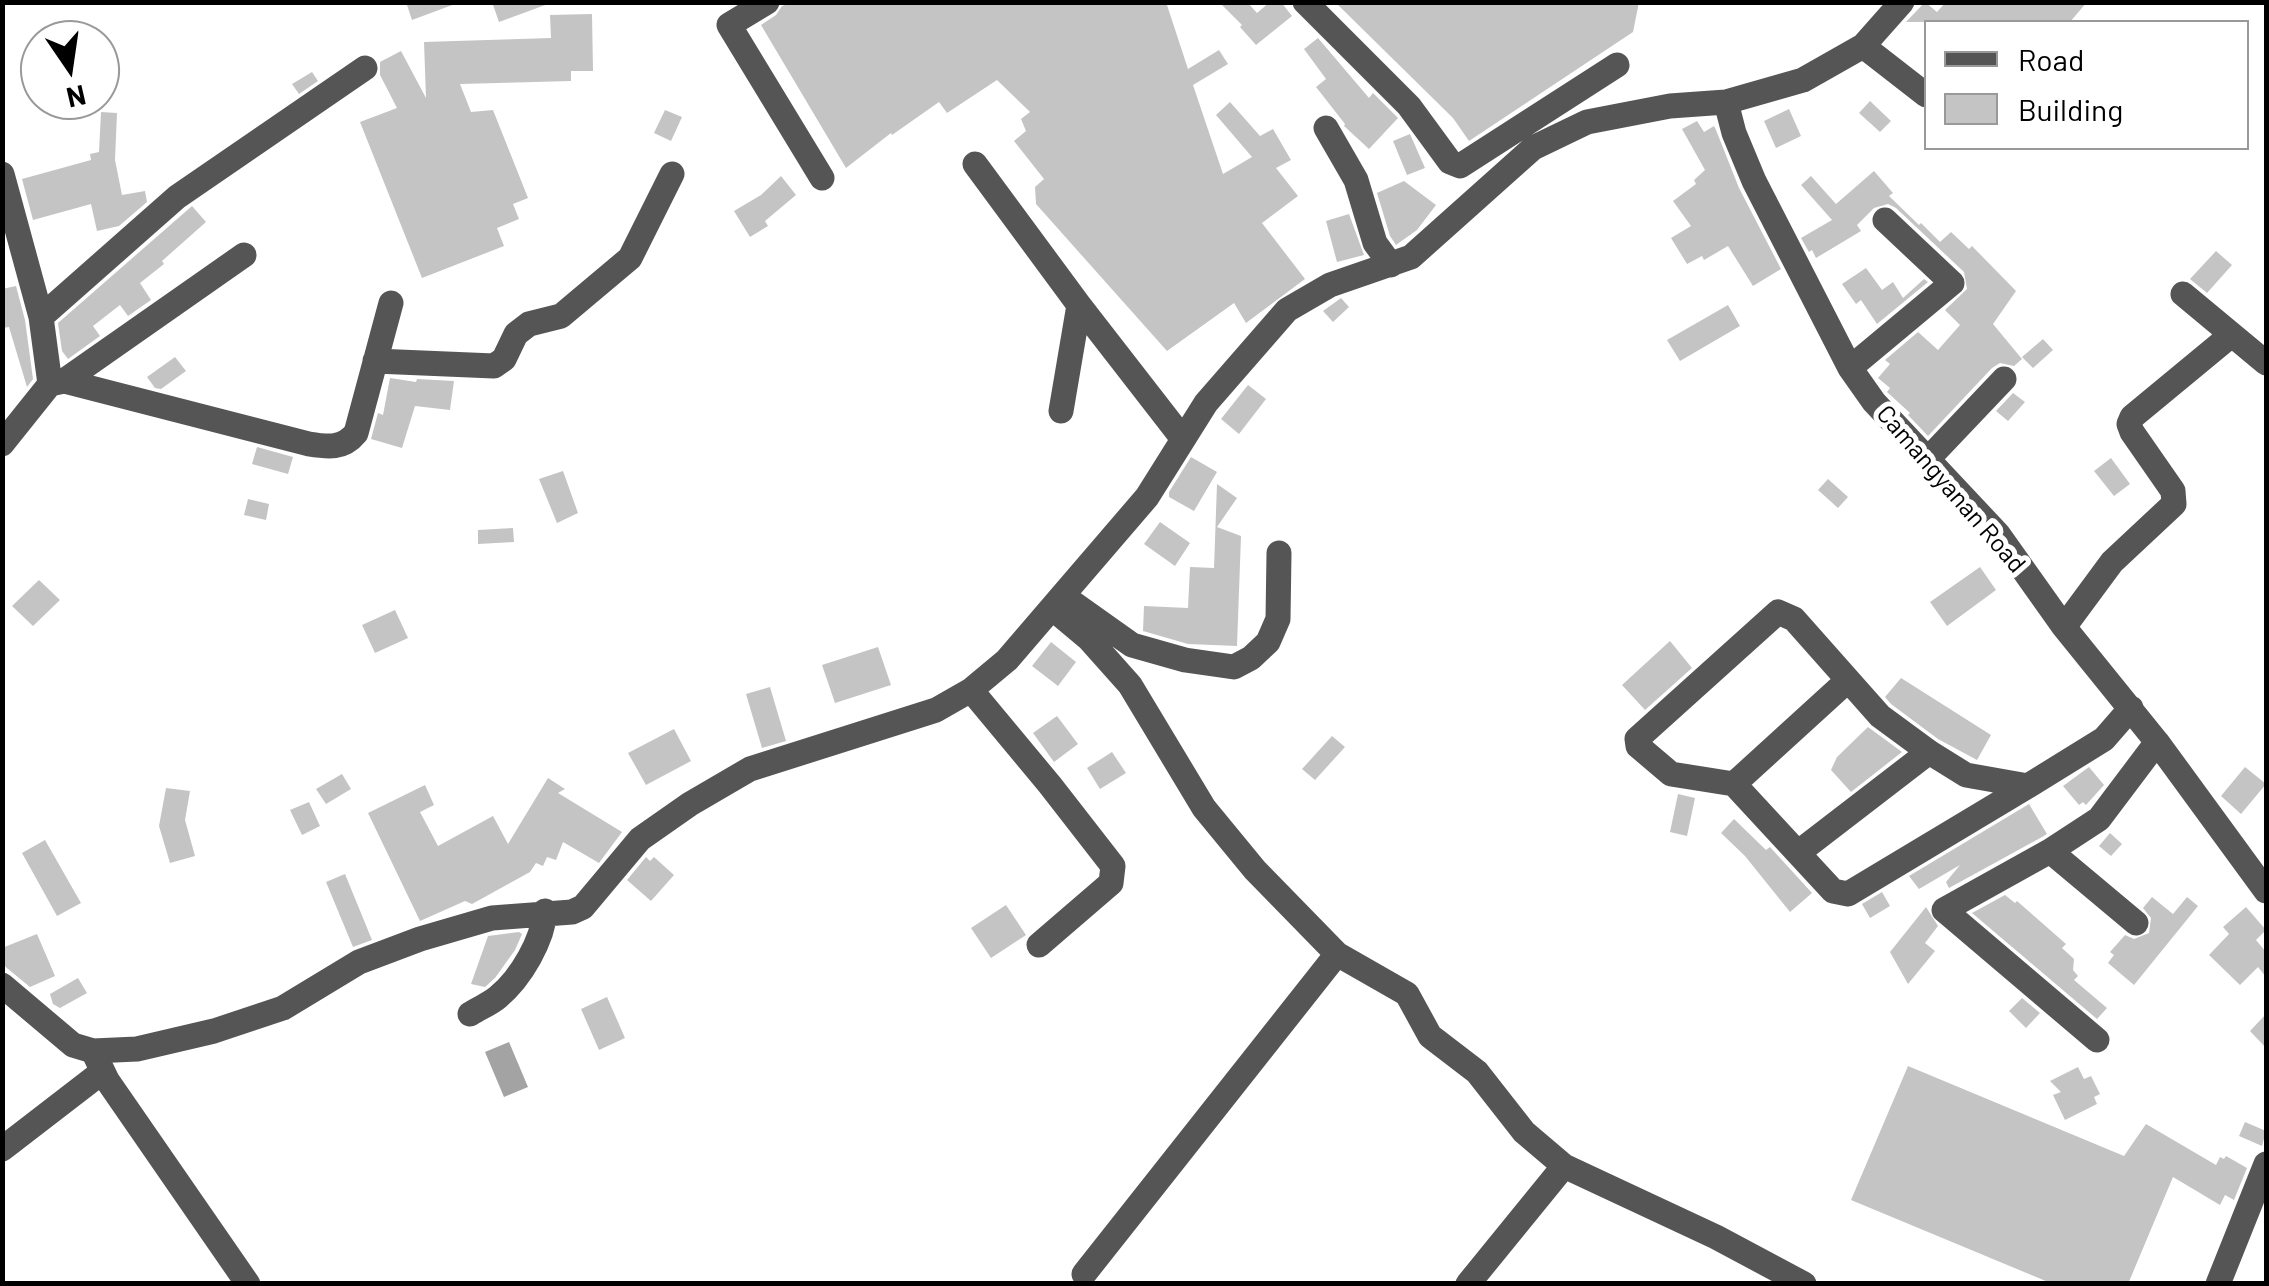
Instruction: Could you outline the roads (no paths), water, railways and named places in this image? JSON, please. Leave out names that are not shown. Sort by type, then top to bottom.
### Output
[{"type":"street","points":[[766,2],[729,25],[822,178]]},
{"type":"street","points":[[1304,2],[1409,106],[1450,162],[1460,166],[1617,65]]},
{"type":"street","points":[[2,1148],[97,1062],[283,1008],[359,962],[420,939],[492,918],[545,911],[572,912],[583,907],[640,839],[750,769],[936,710],[971,690],[1006,660],[1147,497],[1206,403],[1286,310],[1330,286],[1412,257],[1533,148],[1587,122],[1670,106],[1726,102],[1803,80],[1863,46],[1902,2]]},
{"type":"street","points":[[1863,46],[1924,93]]},
{"type":"street","points":[[41,317],[176,197],[364,68]]},
{"type":"street","name":"Camangyanan Road","points":[[1726,102],[1754,181],[1850,368],[1874,402],[1998,534],[2064,627],[2157,742],[2266,891]]},
{"type":"street","points":[[1326,128],[1356,180],[1375,244],[1391,265]]},
{"type":"street","points":[[976,164],[1184,439]]},
{"type":"street","points":[[2,174],[57,383]]},
{"type":"street","points":[[375,360],[494,366],[504,359],[516,334],[529,324],[561,316],[630,258],[672,174]]},
{"type":"street","points":[[1850,368],[1952,283],[1885,220]]},
{"type":"street","points":[[2,444],[57,383],[244,254]]},
{"type":"street","points":[[2183,294],[2266,362]]},
{"type":"street","points":[[57,383],[328,447],[348,442],[356,432],[391,302]]},
{"type":"street","points":[[1061,411],[1079,305]]},
{"type":"street","points":[[2064,627],[2112,562],[2174,504],[2174,492],[2132,432],[2132,417],[2230,336]]},
{"type":"street","points":[[1928,459],[2004,379]]},
{"type":"street","points":[[1058,602],[1132,646],[1185,660],[1234,666],[1251,658],[1268,642],[1278,619],[1279,554]]},
{"type":"street","points":[[1058,602],[1130,685],[1204,808],[1255,870],[1337,954],[1407,994],[1430,1036],[1476,1072],[1524,1132],[1564,1166],[1716,1237],[1804,1284]]},
{"type":"street","points":[[2028,786],[1966,776],[1929,752],[1880,716],[1794,619],[1778,612],[1637,739],[1638,746],[1672,774],[1734,784],[1833,892],[1848,894],[2028,786],[2104,739],[2130,708]]},
{"type":"street","points":[[1734,784],[1847,681]]},
{"type":"street","points":[[971,690],[1112,866],[1111,883],[1038,945]]},
{"type":"street","points":[[2097,1040],[1944,910],[2099,819],[2157,742]]},
{"type":"street","points":[[1799,852],[1929,752]]},
{"type":"street","points":[[2050,851],[2136,923]]},
{"type":"street","points":[[470,1014],[498,998],[521,969],[544,929],[545,911]]},
{"type":"street","points":[[1084,1274],[1337,954]]},
{"type":"street","points":[[2,986],[97,1062],[248,1284]]},
{"type":"street","points":[[2218,1284],[2266,1164]]},
{"type":"street","points":[[1468,1284],[1564,1166]]}]
